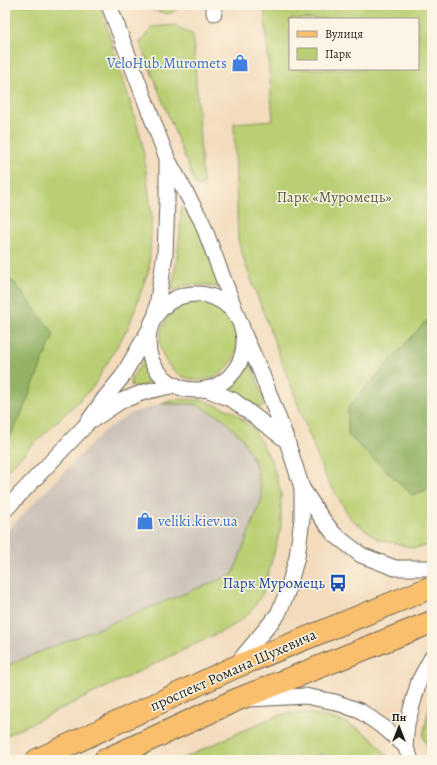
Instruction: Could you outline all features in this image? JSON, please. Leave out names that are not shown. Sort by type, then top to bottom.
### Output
[{"type":"main road","name":"проспект Романа Шухевича","points":[[37,760],[233,668],[432,587]]},
{"type":"main road","name":"проспект Романа Шухевича","points":[[105,760],[236,700],[432,622]]},
{"type":"street","points":[[109,5],[167,158],[202,222],[243,332],[287,441],[302,488],[334,534],[361,555],[395,568],[432,568]]},
{"type":"street","points":[[5,510],[85,426],[122,377],[149,331],[156,313],[165,254],[167,158]]},
{"type":"street","points":[[156,313],[170,301],[184,295],[200,294],[215,297],[228,306],[238,318]]},
{"type":"street","points":[[149,331],[148,348],[152,363],[162,376],[175,385],[190,390],[206,389],[220,384],[232,374],[240,362],[244,347],[243,332]]},
{"type":"street","points":[[85,426],[121,401],[144,392],[175,385]]},
{"type":"street","points":[[206,389],[233,400],[287,441]]},
{"type":"street","points":[[233,668],[278,614],[287,593],[297,557],[302,520],[302,488]]},
{"type":"street","points":[[408,753],[407,724],[419,681],[432,657]]},
{"type":"street","points":[[236,700],[305,696],[335,702],[360,711],[386,729],[408,753]]},
{"type":"shaded area","points":[[160,404],[195,404],[222,418],[242,438],[255,463],[262,498],[233,574],[5,666],[5,533],[105,430],[132,413]]},
{"type":"green space","points":[[5,5],[100,5],[142,141],[152,217],[149,269],[129,326],[93,387],[5,472]]},
{"type":"green space","points":[[135,5],[181,5],[173,12],[168,14]]},
{"type":"green space","name":"Парк «Муромець»","points":[[264,5],[432,5],[432,545],[414,548],[378,539],[351,519],[324,474],[246,266],[238,240],[234,123],[273,120]]},
{"type":"green space","points":[[175,25],[193,35],[203,186],[196,186],[140,43],[152,27]]},
{"type":"green space","points":[[186,207],[190,209],[222,288],[206,285],[188,285],[172,291],[180,235],[181,208]]},
{"type":"green space","points":[[5,279],[14,282],[54,334],[18,422],[5,445]]},
{"type":"green space","points":[[191,302],[207,302],[221,308],[232,319],[238,333],[238,349],[232,363],[221,374],[207,380],[191,380],[177,374],[166,363],[160,349],[160,333],[166,319],[177,308]]},
{"type":"green space","points":[[432,319],[432,488],[412,495],[348,435],[348,408],[424,323]]},
{"type":"green space","points":[[144,360],[148,361],[158,377],[156,381],[135,388],[131,385],[131,379]]},
{"type":"green space","points":[[251,363],[265,402],[262,407],[256,407],[228,384],[241,375]]},
{"type":"green space","points":[[177,399],[203,400],[232,411],[254,429],[272,462],[281,493],[281,527],[263,593],[250,613],[233,626],[5,736],[5,666],[233,574],[262,498],[255,463],[242,438],[222,418],[195,404],[160,404]]},
{"type":"green space","points":[[432,695],[432,760],[423,736]]},
{"type":"green space","points":[[306,713],[344,722],[360,730],[373,739],[389,760],[328,760],[321,754],[309,760],[180,760],[268,719],[285,714]]},
{"type":"place","name":"VeloHub.Muromets","points":[[240,63]]},
{"type":"place","name":"veliki.kiev.ua","points":[[145,521]]},
{"type":"place","name":"Парк Муромець","points":[[338,583]]}]
